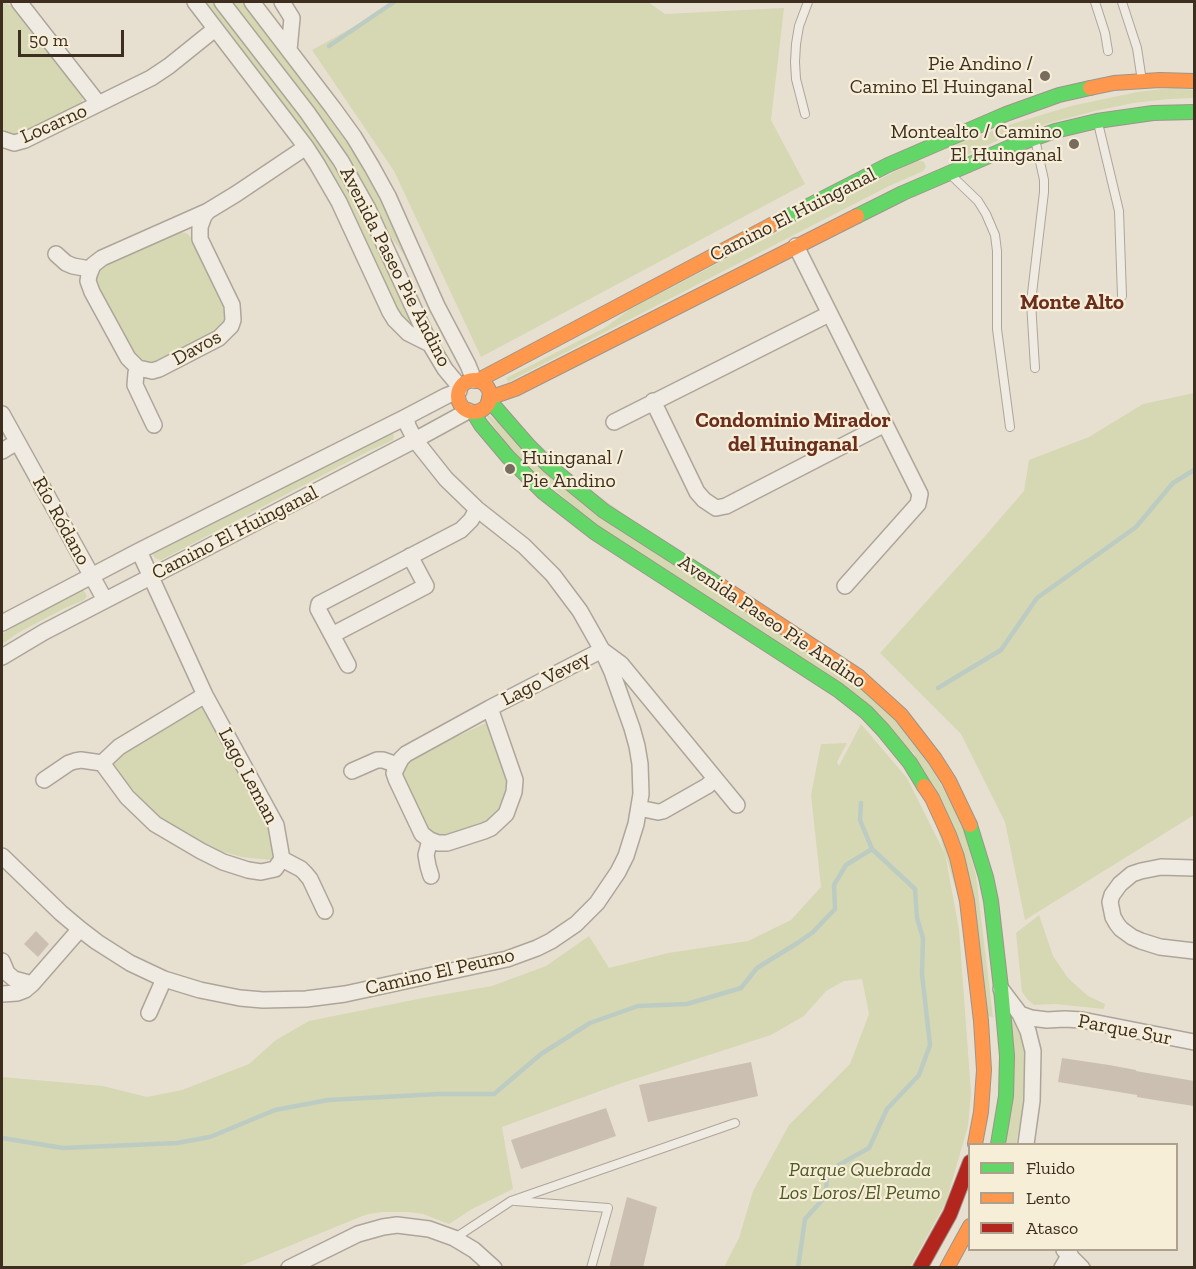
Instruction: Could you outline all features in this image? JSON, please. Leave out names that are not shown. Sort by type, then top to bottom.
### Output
[{"type":"street","name":"Locarno","points":[[19,2],[99,104]]},
{"type":"street","points":[[195,2],[306,147],[339,202],[395,320],[408,333],[430,344]]},
{"type":"street","name":"Avenida Paseo Pie Andino","points":[[222,2],[307,112],[341,161],[368,209],[430,344],[445,369],[468,385]]},
{"type":"street","name":"Avenida Paseo Pie Andino","points":[[252,2],[333,108],[372,167],[388,196],[437,306],[468,365],[468,385]]},
{"type":"street","points":[[282,2],[292,18],[289,50]]},
{"type":"street","name":"Locarno","points":[[4,144],[25,140],[159,73],[215,29]]},
{"type":"street","name":"Camino El Huinganal","points":[[489,400],[903,193],[940,159],[1032,103],[1105,85],[1142,81],[1194,81]]},
{"type":"street","name":"Camino El Huinganal","points":[[2,623],[139,550],[468,385],[888,165],[940,159],[1097,121],[1153,113],[1194,112]]},
{"type":"street","points":[[154,425],[135,385],[138,368],[128,358],[92,292],[88,281],[90,269],[102,258],[208,211],[306,147]]},
{"type":"street","points":[[200,239],[200,227],[208,211]]},
{"type":"street","points":[[171,228],[190,230],[200,239]]},
{"type":"street","name":"Davos","points":[[138,368],[159,369],[219,338],[231,326],[232,305],[200,239]]},
{"type":"street","points":[[795,246],[920,494],[918,504],[845,586]]},
{"type":"street","points":[[56,254],[66,263],[90,269]]},
{"type":"street","points":[[614,422],[830,314]]},
{"type":"street","points":[[468,385],[485,385],[489,400],[484,408],[471,411],[465,409],[460,403],[468,385]]},
{"type":"street","name":"Avenida Paseo Pie Andino","points":[[489,400],[549,466],[597,506],[836,661],[872,688],[901,715],[940,766],[971,828],[991,901],[1001,988],[1007,1076],[1004,1116],[998,1143]]},
{"type":"street","points":[[653,401],[697,492],[716,508],[726,506],[885,424]]},
{"type":"street","name":"Avenida Paseo Pie Andino","points":[[471,411],[508,458],[568,512],[603,538],[838,690],[866,712],[910,762],[932,798],[949,835],[957,857],[967,901],[984,1070],[981,1112],[975,1143]]},
{"type":"street","name":"Camino El Huinganal","points":[[2,657],[105,600],[471,411]]},
{"type":"street","name":"Río Ródano","points":[[2,414],[105,600]]},
{"type":"street","name":"Camino El Peumo","points":[[2,856],[61,913],[114,954],[164,979],[200,990],[240,998],[306,999],[356,992],[492,963],[537,948],[565,932],[597,903],[626,856],[639,808],[641,779],[637,746],[621,695],[602,650],[580,611],[553,575],[524,546],[477,509],[446,478],[415,440],[406,417]]},
{"type":"street","points":[[2,451],[17,442]]},
{"type":"street","points":[[348,665],[318,609],[319,604],[461,530],[471,520],[477,509]]},
{"type":"street","name":"Lago Leman","points":[[139,550],[205,695],[276,825],[282,859]]},
{"type":"street","points":[[332,635],[426,586],[410,556]]},
{"type":"street","name":"Camino El Peumo","points":[[602,650],[621,664],[737,805]]},
{"type":"street","name":"Lago Vevey","points":[[397,765],[406,754],[602,650]]},
{"type":"street","points":[[102,763],[119,747],[205,695]]},
{"type":"street","name":"Lago Vevey","points":[[430,840],[447,843],[484,831],[492,828],[506,814],[514,792],[515,780],[490,708]]},
{"type":"street","points":[[352,771],[377,760],[397,765],[394,773],[396,779],[422,834],[430,840],[426,855],[431,876]]},
{"type":"street","points":[[44,780],[75,761],[102,763],[127,797],[155,824],[223,862],[248,870],[261,872],[276,869],[282,859],[305,873],[325,910]]},
{"type":"street","points":[[639,808],[663,811],[715,779]]},
{"type":"street","points":[[1194,868],[1161,867],[1132,874],[1120,884],[1110,902],[1117,924],[1131,937],[1160,947],[1194,951]]},
{"type":"street","points":[[2,994],[25,990],[80,929]]},
{"type":"street","points":[[2,962],[7,973],[14,980],[32,984]]},
{"type":"street","points":[[149,1013],[164,979]]},
{"type":"street","points":[[1001,988],[1020,1014],[1028,1031],[1033,1051],[1032,1101],[1026,1143]]},
{"type":"street","name":"Parque Sur","points":[[1020,1014],[1031,1018],[1082,1020],[1194,1042]]},
{"type":"street","name":"Parque Sur","points":[[1033,1051],[1040,1033],[1056,1020]]},
{"type":"street","points":[[920,1268],[950,1214],[968,1165]]},
{"type":"street","points":[[289,1268],[358,1234],[398,1225],[413,1226],[454,1238],[474,1250],[494,1268]]},
{"type":"street","points":[[947,1268],[965,1241]]},
{"type":"street","points":[[1065,1257],[1082,1268]]},
{"type":"lane","points":[[805,114],[798,88],[795,62],[799,26],[808,2]]},
{"type":"lane","points":[[1095,2],[1106,33],[1108,51]]},
{"type":"lane","points":[[1122,2],[1137,48],[1142,81]]},
{"type":"lane","points":[[1097,121],[1119,211],[1122,296]]},
{"type":"lane","points":[[1034,138],[1044,192],[1031,302],[1035,368]]},
{"type":"lane","points":[[940,159],[978,201],[994,235],[998,329],[1010,427]]},
{"type":"lane","points":[[454,1238],[511,1201],[735,1123]]},
{"type":"lane","points":[[511,1201],[608,1208],[591,1268]]},
{"type":"green space","points":[[2,2],[15,9],[83,98],[78,110],[16,136],[7,133],[2,128]]},
{"type":"green space","points":[[203,2],[212,2],[313,132],[338,169],[356,199],[414,326],[402,320],[339,184],[306,135]]},
{"type":"green space","points":[[232,2],[242,2],[329,112],[387,211],[458,360],[437,326],[404,255],[389,234],[354,166],[316,110]]},
{"type":"green space","points":[[398,2],[648,2],[665,14],[784,8],[771,120],[805,184],[481,357],[394,171],[312,50]]},
{"type":"green space","points":[[1172,88],[1194,90],[1194,98],[1133,103],[1095,111],[1001,139],[960,158],[955,151],[956,144],[1071,106],[1137,92]]},
{"type":"green space","points":[[917,160],[924,162],[926,167],[923,171],[887,187],[508,382],[506,378],[606,327],[630,309]]},
{"type":"green space","points":[[181,232],[190,236],[208,269],[222,298],[226,319],[220,331],[155,364],[143,364],[134,354],[97,289],[97,272],[105,265]]},
{"type":"green space","points":[[1194,393],[1194,815],[1025,920],[1005,822],[961,734],[880,653],[1024,491],[1029,460],[1089,437],[1143,404]]},
{"type":"green space","points":[[484,412],[854,682],[894,719],[933,770],[963,826],[976,876],[993,1017],[987,1016],[979,964],[914,753],[595,525],[511,451]]},
{"type":"green space","points":[[392,431],[393,440],[161,560],[155,558],[153,554],[155,550]]},
{"type":"green space","points":[[80,589],[87,596],[84,600],[18,633],[2,644],[2,634]]},
{"type":"green space","points":[[203,703],[283,845],[271,860],[242,857],[203,846],[159,820],[110,763],[123,751]]},
{"type":"green space","points":[[488,722],[508,780],[505,805],[486,825],[441,838],[432,834],[426,827],[403,779],[404,766],[411,758]]},
{"type":"green space","name":"Parque Quebrada Los Loros/El Peumo","points":[[861,724],[907,778],[945,854],[959,929],[971,1093],[968,1126],[946,1202],[910,1267],[724,1267],[739,1238],[753,1191],[789,1125],[850,1064],[869,1014],[862,979],[844,981],[826,991],[804,1016],[771,1035],[619,1084],[502,1127],[513,1189],[472,1209],[449,1224],[423,1214],[409,1212],[368,1214],[238,1267],[2,1268],[2,1077],[103,1086],[147,1097],[182,1090],[249,1064],[276,1040],[309,1021],[492,986],[546,966],[589,936],[609,968],[668,953],[748,941],[791,920],[821,887],[811,795],[821,744],[847,743],[837,762],[839,766]]},
{"type":"green space","points":[[1039,915],[1053,956],[1068,978],[1088,996],[1105,1004],[1104,1009],[1055,1004],[1034,1005],[1022,992],[1016,933]]},
{"type":"green space","points":[[1010,1011],[1019,1025],[1024,1046],[1025,1081],[1016,1143],[1007,1143]]},
{"type":"building","points":[[36,931],[49,944],[38,957],[24,944]]},
{"type":"building","points":[[1062,1058],[1194,1081],[1194,1106],[1058,1082]]},
{"type":"building","points":[[751,1062],[758,1096],[648,1122],[639,1085]]},
{"type":"building","points":[[606,1108],[616,1136],[521,1169],[511,1140]]},
{"type":"building","points":[[627,1197],[657,1207],[643,1268],[609,1268]]},
{"type":"waterway","points":[[329,46],[394,2]]},
{"type":"waterway","points":[[938,688],[1001,650],[1037,598],[1136,527],[1173,483],[1194,470]]},
{"type":"waterway","points":[[798,1268],[805,1219],[825,1197],[828,1171],[869,1148],[887,1109],[919,1075],[930,1045],[922,974],[923,938],[917,918],[915,889],[872,849],[860,820],[861,803]]},
{"type":"waterway","points":[[2,1138],[63,1148],[177,1143],[210,1137],[275,1110],[328,1100],[439,1094],[494,1094],[541,1054],[590,1023],[638,1006],[687,1004],[741,988],[757,968],[813,932],[835,909],[834,885],[846,865],[872,849]]},
{"type":"traffic: fast","points":[[779,221],[888,165],[1006,114],[1059,95],[1090,88]]},
{"type":"traffic: fast","points":[[857,216],[903,193],[1010,147],[1055,131],[1097,121],[1153,113],[1194,112]]},
{"type":"traffic: fast","points":[[488,402],[549,466],[604,511],[721,586]]},
{"type":"traffic: fast","points":[[473,412],[508,457],[544,493],[594,532],[838,690],[866,712],[910,763],[924,786]]},
{"type":"traffic: fast","points":[[970,825],[991,901],[1001,988],[1007,1056],[1006,1096],[998,1143]]},
{"type":"traffic: slow","points":[[1090,88],[1114,83],[1160,80],[1194,81]]},
{"type":"traffic: slow","points":[[489,398],[515,389],[857,216]]},
{"type":"traffic: slow","points":[[477,381],[779,221]]},
{"type":"traffic: slow","points":[[474,380],[485,385],[490,396],[485,407],[474,412],[463,407],[458,396],[463,385],[474,380]]},
{"type":"traffic: slow","points":[[721,586],[858,676],[901,715],[949,781],[970,825]]},
{"type":"traffic: slow","points":[[924,786],[949,835],[957,857],[967,901],[981,1021],[984,1070],[981,1112],[975,1143]]},
{"type":"traffic: slow","points":[[947,1268],[968,1230]]},
{"type":"traffic: jam","points":[[920,1268],[950,1214],[968,1167]]},
{"type":"place","name":"Pie Andino / Camino El Huinganal","points":[[1045,76]]},
{"type":"place","name":"Montealto / Camino El Huinganal","points":[[1074,144]]},
{"type":"place","name":"Huinganal / Pie Andino","points":[[510,469]]},
{"type":"district","name":"Monte Alto","points":[[1072,303]]},
{"type":"district","name":"Condominio Mirador del Huinganal","points":[[793,433]]}]
